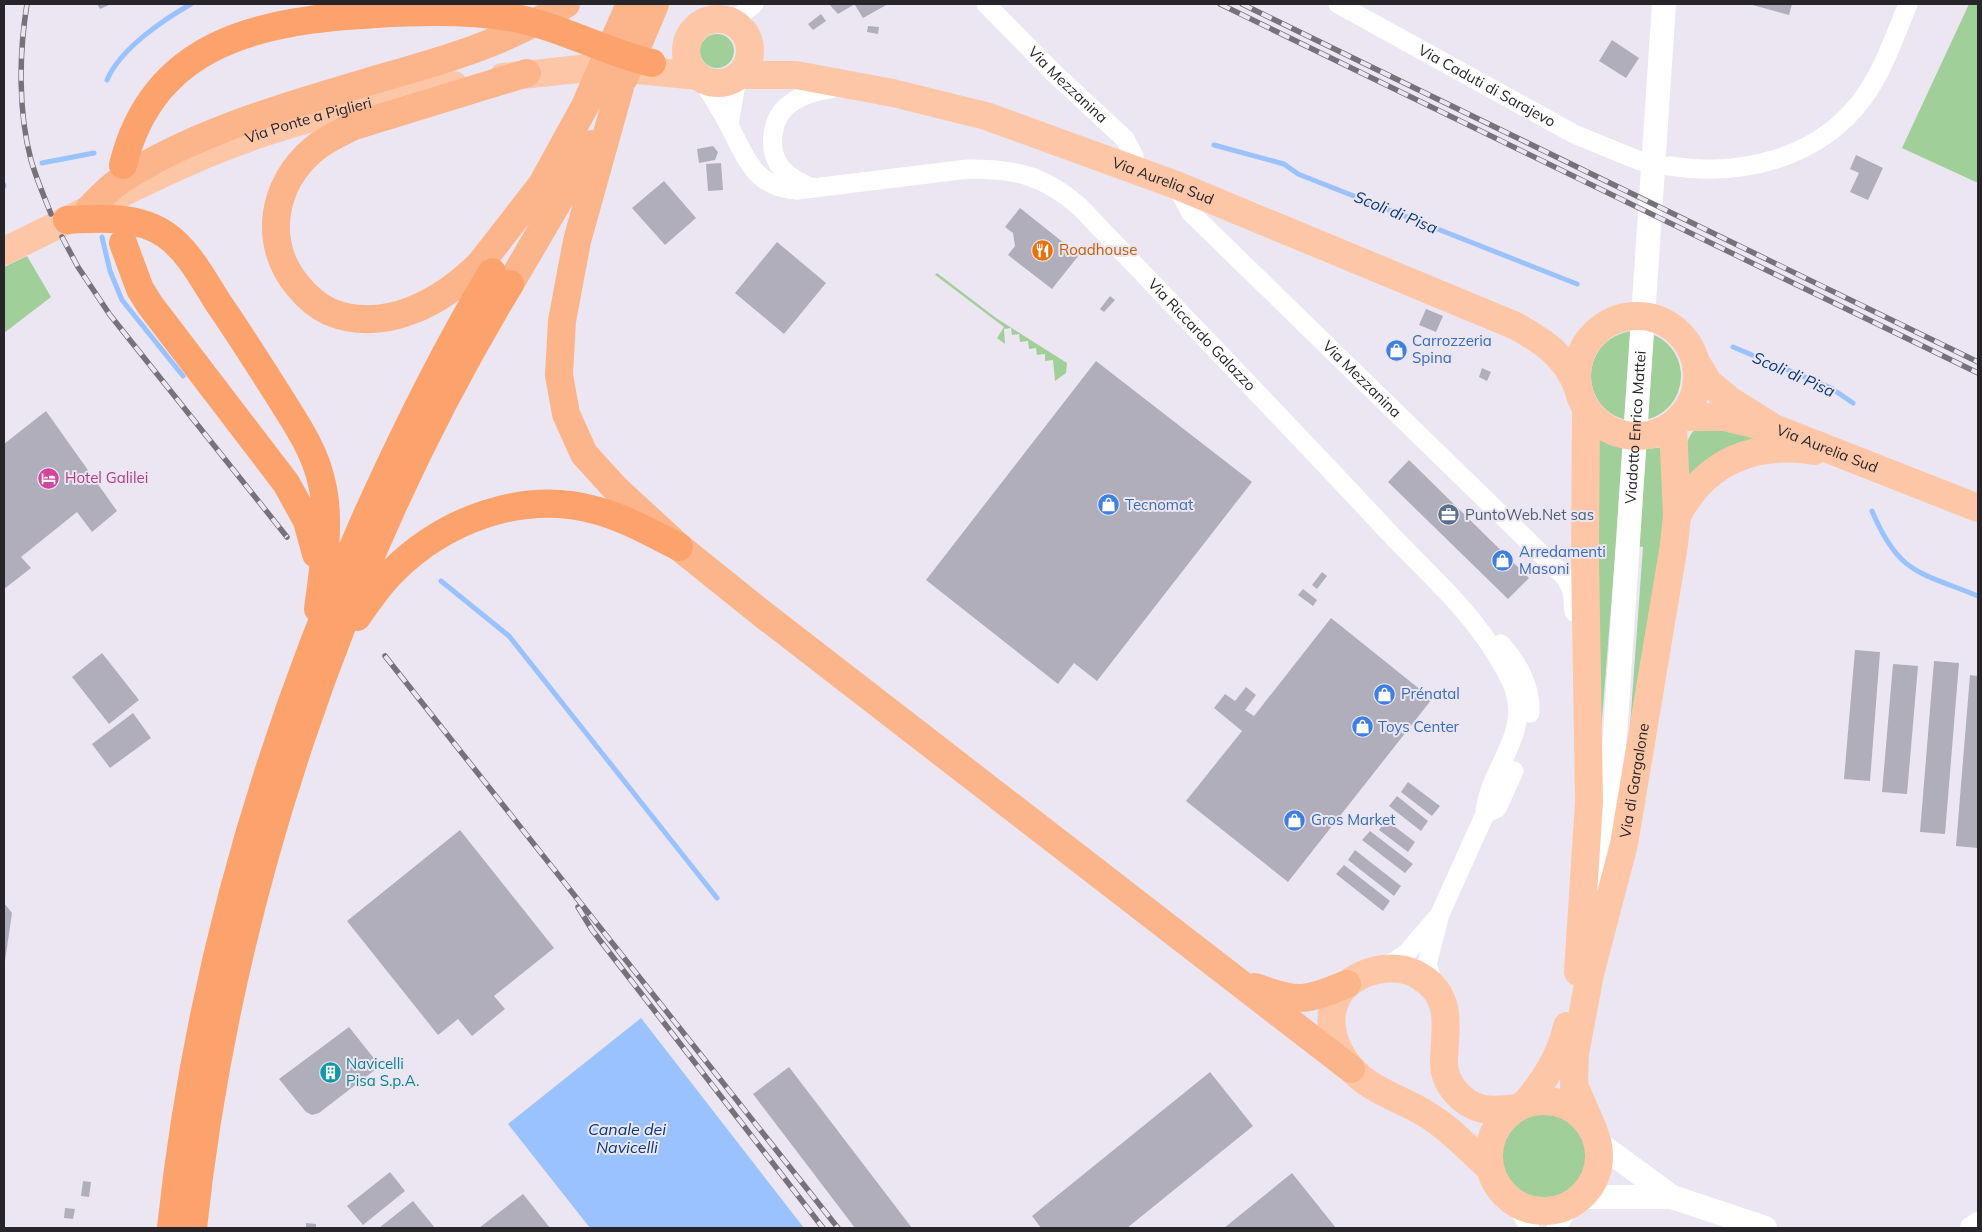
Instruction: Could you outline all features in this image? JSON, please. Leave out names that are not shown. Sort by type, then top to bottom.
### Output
[{"type":"highway","points":[[79,214],[116,183],[193,142],[312,99],[415,69],[507,36],[566,4]]},
{"type":"highway","points":[[171,1228],[180,1154],[199,1045],[227,916],[256,810],[422,396],[457,330],[494,273],[585,106],[630,4]]},
{"type":"highway","points":[[655,4],[637,73],[586,204],[559,338],[559,375],[566,414],[574,436],[584,454],[600,472],[679,547],[765,616],[1351,1069]]},
{"type":"highway","points":[[123,165],[127,149],[139,120],[157,93],[176,72],[218,44],[244,33],[283,24],[338,16],[400,12],[457,12],[502,16],[549,27],[619,54],[637,73]]},
{"type":"highway","points":[[527,73],[354,126],[329,138],[310,153],[284,187],[277,208],[274,230],[278,252],[285,268],[304,293],[316,304],[331,312],[370,318],[389,317],[409,312],[428,304],[442,295],[494,273],[583,162],[637,73]]},
{"type":"highway","points":[[79,214],[141,223],[165,234],[188,257],[248,346],[309,447],[323,486],[325,506],[318,607],[322,649],[244,934],[222,1035],[193,1228]]},
{"type":"highway","points":[[123,243],[136,280],[150,305],[286,483],[306,521],[321,572]]},
{"type":"highway","points":[[322,649],[408,557],[448,530],[477,517],[500,510],[554,504],[594,510],[619,518],[679,547]]},
{"type":"highway","points":[[1235,980],[1292,999],[1319,995],[1347,984]]},
{"type":"main road","points":[[739,76],[748,64],[751,49],[745,33],[732,22],[712,20],[703,23],[691,34],[686,47],[688,62],[700,78],[720,84],[739,76],[796,75]]},
{"type":"main road","name":"Via Ponte a Piglieri","points":[[637,73],[686,47]]},
{"type":"main road","points":[[751,49],[796,75]]},
{"type":"main road","name":"Via Ponte a Piglieri","points":[[14,246],[208,153],[291,124],[410,94],[527,73],[589,68],[700,78]]},
{"type":"main road","name":"Via Aurelia Sud","points":[[796,75],[865,87],[986,116],[1176,185],[1516,326],[1544,342],[1558,354],[1574,378],[1582,398]]},
{"type":"main road","points":[[1677,421],[1696,391],[1696,362],[1690,346],[1679,333],[1658,319],[1642,316],[1625,317],[1602,327],[1590,339],[1581,354],[1577,371],[1582,398],[1603,426],[1626,435],[1650,435],[1677,421],[1724,417],[1774,428]]},
{"type":"main road","name":"Via Aurelia Sud","points":[[1516,326],[1574,334],[1602,327]]},
{"type":"main road","name":"Via Aurelia Sud","points":[[1696,362],[1710,383],[1731,401],[1774,428],[1978,508]]},
{"type":"main road","name":"Via di Gargalone","points":[[1582,398],[1589,719],[1584,972],[1573,1069],[1574,1085],[1595,1136]]},
{"type":"main road","name":"Via di Gargalone","points":[[1521,1106],[1542,1084],[1560,1048],[1624,844],[1677,516],[1677,421]]},
{"type":"main road","points":[[1677,516],[1697,486],[1725,463],[1746,453],[1803,450],[1878,468]]},
{"type":"main road","points":[[1490,1168],[1428,1115],[1382,1091],[1351,1069],[1342,1057],[1331,1031],[1334,1002],[1347,984],[1361,975],[1382,969],[1402,969],[1422,977],[1435,990],[1445,1008],[1447,1033],[1444,1064],[1447,1078],[1453,1090],[1483,1109],[1521,1106],[1543,1100],[1563,1104],[1580,1113],[1595,1136],[1599,1162],[1597,1173],[1592,1183],[1576,1201],[1543,1212],[1515,1203],[1504,1194],[1495,1182],[1490,1168],[1489,1153],[1493,1135],[1502,1119],[1521,1106]]},
{"type":"street","points":[[732,22],[754,4]]},
{"type":"street","name":"Via Mezzanina","points":[[986,4],[1055,74],[1125,138],[1134,156],[1137,172]]},
{"type":"street","name":"Via Caduti di Sarajevo","points":[[1338,4],[1574,134],[1640,161]]},
{"type":"street","name":"Viadotto Enrico Mattei","points":[[1584,972],[1606,851],[1664,4]]},
{"type":"street","points":[[1669,166],[1708,170],[1766,163],[1790,155],[1832,132],[1864,97],[1877,76],[1908,4]]},
{"type":"street","points":[[729,126],[739,76]]},
{"type":"street","name":"Via Riccardo Galazzo","points":[[700,78],[747,160],[765,180],[788,189],[812,188],[968,169],[1013,171],[1046,182],[1081,208],[1222,359],[1474,620],[1510,679],[1517,703],[1515,732],[1486,801],[1485,814],[1440,914],[1427,964],[1435,990]]},
{"type":"street","points":[[812,188],[795,180],[777,163],[772,142],[778,117],[791,103],[812,93],[841,87],[865,87]]},
{"type":"street","name":"Via Mezzanina","points":[[1176,185],[1191,213],[1568,580],[1572,590],[1578,683],[1589,719]]},
{"type":"street","points":[[1555,566],[1585,557]]},
{"type":"street","name":"Via Riccardo Galazzo","points":[[1382,969],[1406,954],[1440,914]]},
{"type":"street","points":[[1595,1136],[1672,1197],[1765,1228]]},
{"type":"street","points":[[1556,1228],[1576,1201],[1672,1197]]},
{"type":"street","points":[[1515,1203],[1530,1228]]},
{"type":"street","points":[[1972,1228],[1978,1224]]},
{"type":"green space","points":[[1969,4],[1978,4],[1978,183],[1902,148]]},
{"type":"green space","points":[[717,34],[724,35],[729,39],[733,44],[733,58],[729,63],[724,67],[717,68],[710,67],[705,63],[701,58],[700,51],[701,44],[705,39],[710,35]]},
{"type":"green space","points":[[27,256],[51,297],[4,333],[4,267]]},
{"type":"green space","points":[[937,273],[996,318],[1067,363],[1066,373],[1055,381],[1053,360],[1045,361],[1045,354],[1037,355],[1036,348],[1029,349],[1028,341],[1020,342],[1019,334],[1012,335],[1011,328],[1004,329],[1005,344],[997,338],[1004,327],[935,275]]},
{"type":"green space","points":[[1636,331],[1653,335],[1668,344],[1677,359],[1681,376],[1677,393],[1668,408],[1653,417],[1636,421],[1619,417],[1604,408],[1595,393],[1591,376],[1595,359],[1604,344],[1619,335]]},
{"type":"green space","points":[[1699,426],[1762,437],[1686,486],[1685,453],[1689,438]]},
{"type":"green space","points":[[1592,436],[1629,449],[1668,446],[1670,474],[1624,809],[1643,547],[1616,545],[1595,806]]},
{"type":"green space","points":[[1545,1113],[1561,1116],[1569,1120],[1581,1132],[1585,1140],[1588,1156],[1585,1172],[1581,1180],[1569,1192],[1561,1196],[1545,1199],[1529,1196],[1521,1192],[1509,1180],[1505,1172],[1502,1156],[1505,1140],[1509,1132],[1521,1120],[1529,1116]]},
{"type":"water","name":"Canale dei Navicelli","points":[[641,1018],[804,1228],[590,1228],[508,1124]]},
{"type":"building","points":[[97,4],[111,4],[100,9]]},
{"type":"building","points":[[829,4],[855,4],[838,14]]},
{"type":"building","points":[[888,4],[863,18],[855,5]]},
{"type":"building","points":[[1749,4],[1792,4],[1789,15]]},
{"type":"building","points":[[821,14],[826,21],[813,30],[808,24]]},
{"type":"building","points":[[868,26],[879,27],[878,34],[867,32]]},
{"type":"building","points":[[1612,40],[1639,58],[1626,78],[1599,61]]},
{"type":"building","points":[[713,146],[718,152],[715,160],[699,163],[697,149]]},
{"type":"building","points":[[1856,155],[1883,168],[1868,200],[1850,192],[1859,173],[1850,169]]},
{"type":"building","points":[[721,163],[723,190],[708,191],[706,164]]},
{"type":"building","points":[[664,181],[696,218],[665,245],[632,208]]},
{"type":"building","name":"Roadhouse","points":[[1020,208],[1079,255],[1052,289],[1008,255],[1015,246],[1013,233],[1005,227]]},
{"type":"building","points":[[777,242],[826,283],[784,334],[735,293]]},
{"type":"building","points":[[1110,296],[1115,300],[1104,312],[1100,309]]},
{"type":"building","points":[[1426,309],[1443,316],[1436,332],[1419,325]]},
{"type":"building","name":"Tecnomat","points":[[1096,361],[1252,482],[1097,681],[1074,663],[1058,684],[926,580]]},
{"type":"building","points":[[1482,368],[1491,372],[1487,381],[1479,377]]},
{"type":"building","name":"Hotel Galilei","points":[[46,411],[117,511],[92,532],[77,512],[21,557],[31,568],[4,589],[4,444]]},
{"type":"building","points":[[1409,460],[1529,578],[1508,599],[1388,482]]},
{"type":"building","points":[[1322,572],[1327,576],[1317,589],[1312,585]]},
{"type":"building","points":[[1303,589],[1317,600],[1313,606],[1298,595]]},
{"type":"building","points":[[1331,618],[1432,699],[1288,882],[1186,801],[1242,731],[1214,708],[1225,694],[1235,701],[1246,687],[1256,695],[1245,710],[1254,716]]},
{"type":"building","points":[[1855,650],[1880,652],[1870,781],[1844,779]]},
{"type":"building","points":[[102,653],[139,700],[109,724],[72,677]]},
{"type":"building","points":[[1934,661],[1959,663],[1945,834],[1920,832]]},
{"type":"building","points":[[1893,664],[1918,666],[1907,794],[1882,792]]},
{"type":"building","points":[[1970,675],[1978,676],[1978,848],[1956,846]]},
{"type":"building","points":[[133,713],[151,738],[110,768],[92,744]]},
{"type":"building","points":[[1408,782],[1440,806],[1432,816],[1401,792]]},
{"type":"building","points":[[1397,796],[1428,821],[1421,831],[1389,806]]},
{"type":"building","points":[[1386,820],[1415,842],[1408,852],[1379,830]]},
{"type":"building","points":[[460,830],[554,948],[494,996],[505,1009],[472,1036],[458,1019],[438,1035],[347,921]]},
{"type":"building","points":[[1370,831],[1413,864],[1405,873],[1362,840]]},
{"type":"building","points":[[1355,850],[1401,886],[1394,896],[1348,860]]},
{"type":"building","points":[[1344,865],[1390,901],[1383,911],[1336,874]]},
{"type":"building","points":[[4,903],[12,913],[5,961],[4,961]]},
{"type":"building","name":"Navicelli Pisa S.p.A.","points":[[349,1027],[380,1066],[319,1113],[312,1115],[306,1112],[279,1079]]},
{"type":"building","points":[[789,1067],[912,1228],[855,1228],[753,1094]]},
{"type":"building","points":[[1210,1072],[1253,1126],[1127,1228],[1041,1228],[1032,1216]]},
{"type":"building","points":[[390,1172],[405,1191],[363,1225],[347,1206]]},
{"type":"building","points":[[1292,1173],[1336,1228],[1224,1228]]},
{"type":"building","points":[[83,1181],[91,1182],[89,1197],[81,1196]]},
{"type":"building","points":[[523,1194],[550,1228],[479,1228]]},
{"type":"building","points":[[413,1201],[435,1228],[379,1228]]},
{"type":"building","points":[[65,1208],[75,1209],[73,1219],[64,1218]]},
{"type":"building","points":[[306,1223],[316,1224],[316,1228],[306,1228]]},
{"type":"waterway","name":"Scoli di Pisa","points":[[107,80],[113,68],[143,36],[191,4]]},
{"type":"waterway","name":"Scoli di Pisa","points":[[1214,145],[1284,164],[1298,174],[1577,284]]},
{"type":"waterway","name":"Scoli di Pisa","points":[[42,163],[94,153]]},
{"type":"waterway","points":[[102,237],[110,271],[122,300],[183,376]]},
{"type":"waterway","name":"Scoli di Pisa","points":[[1733,347],[1831,388],[1853,403]]},
{"type":"waterway","points":[[1872,511],[1892,548],[1913,569],[1978,596]]},
{"type":"waterway","points":[[441,581],[509,636],[717,898]]},
{"type":"railway","points":[[27,4],[21,62],[24,122],[31,160],[51,214]]},
{"type":"railway","points":[[1220,4],[1978,373]]},
{"type":"railway","points":[[1242,4],[1978,362]]},
{"type":"railway","points":[[62,237],[78,267],[110,315],[287,537]]},
{"type":"railway","points":[[385,656],[838,1228]]},
{"type":"railway","points":[[578,907],[592,930],[823,1228]]},
{"type":"place","name":"Roadhouse","points":[[1043,250]]},
{"type":"place","name":"Carrozzeria Spina","points":[[1396,350]]},
{"type":"place","name":"Hotel Galilei","points":[[49,478]]},
{"type":"place","name":"Tecnomat","points":[[1109,505]]},
{"type":"place","name":"PuntoWeb.Net sas","points":[[1449,515]]},
{"type":"place","name":"Arredamenti Masoni","points":[[1503,561]]},
{"type":"place","name":"Prénatal","points":[[1385,694]]},
{"type":"place","name":"Toys Center","points":[[1362,727]]},
{"type":"place","name":"Gros Market","points":[[1295,820]]},
{"type":"place","name":"Navicelli Pisa S.p.A.","points":[[330,1073]]}]
